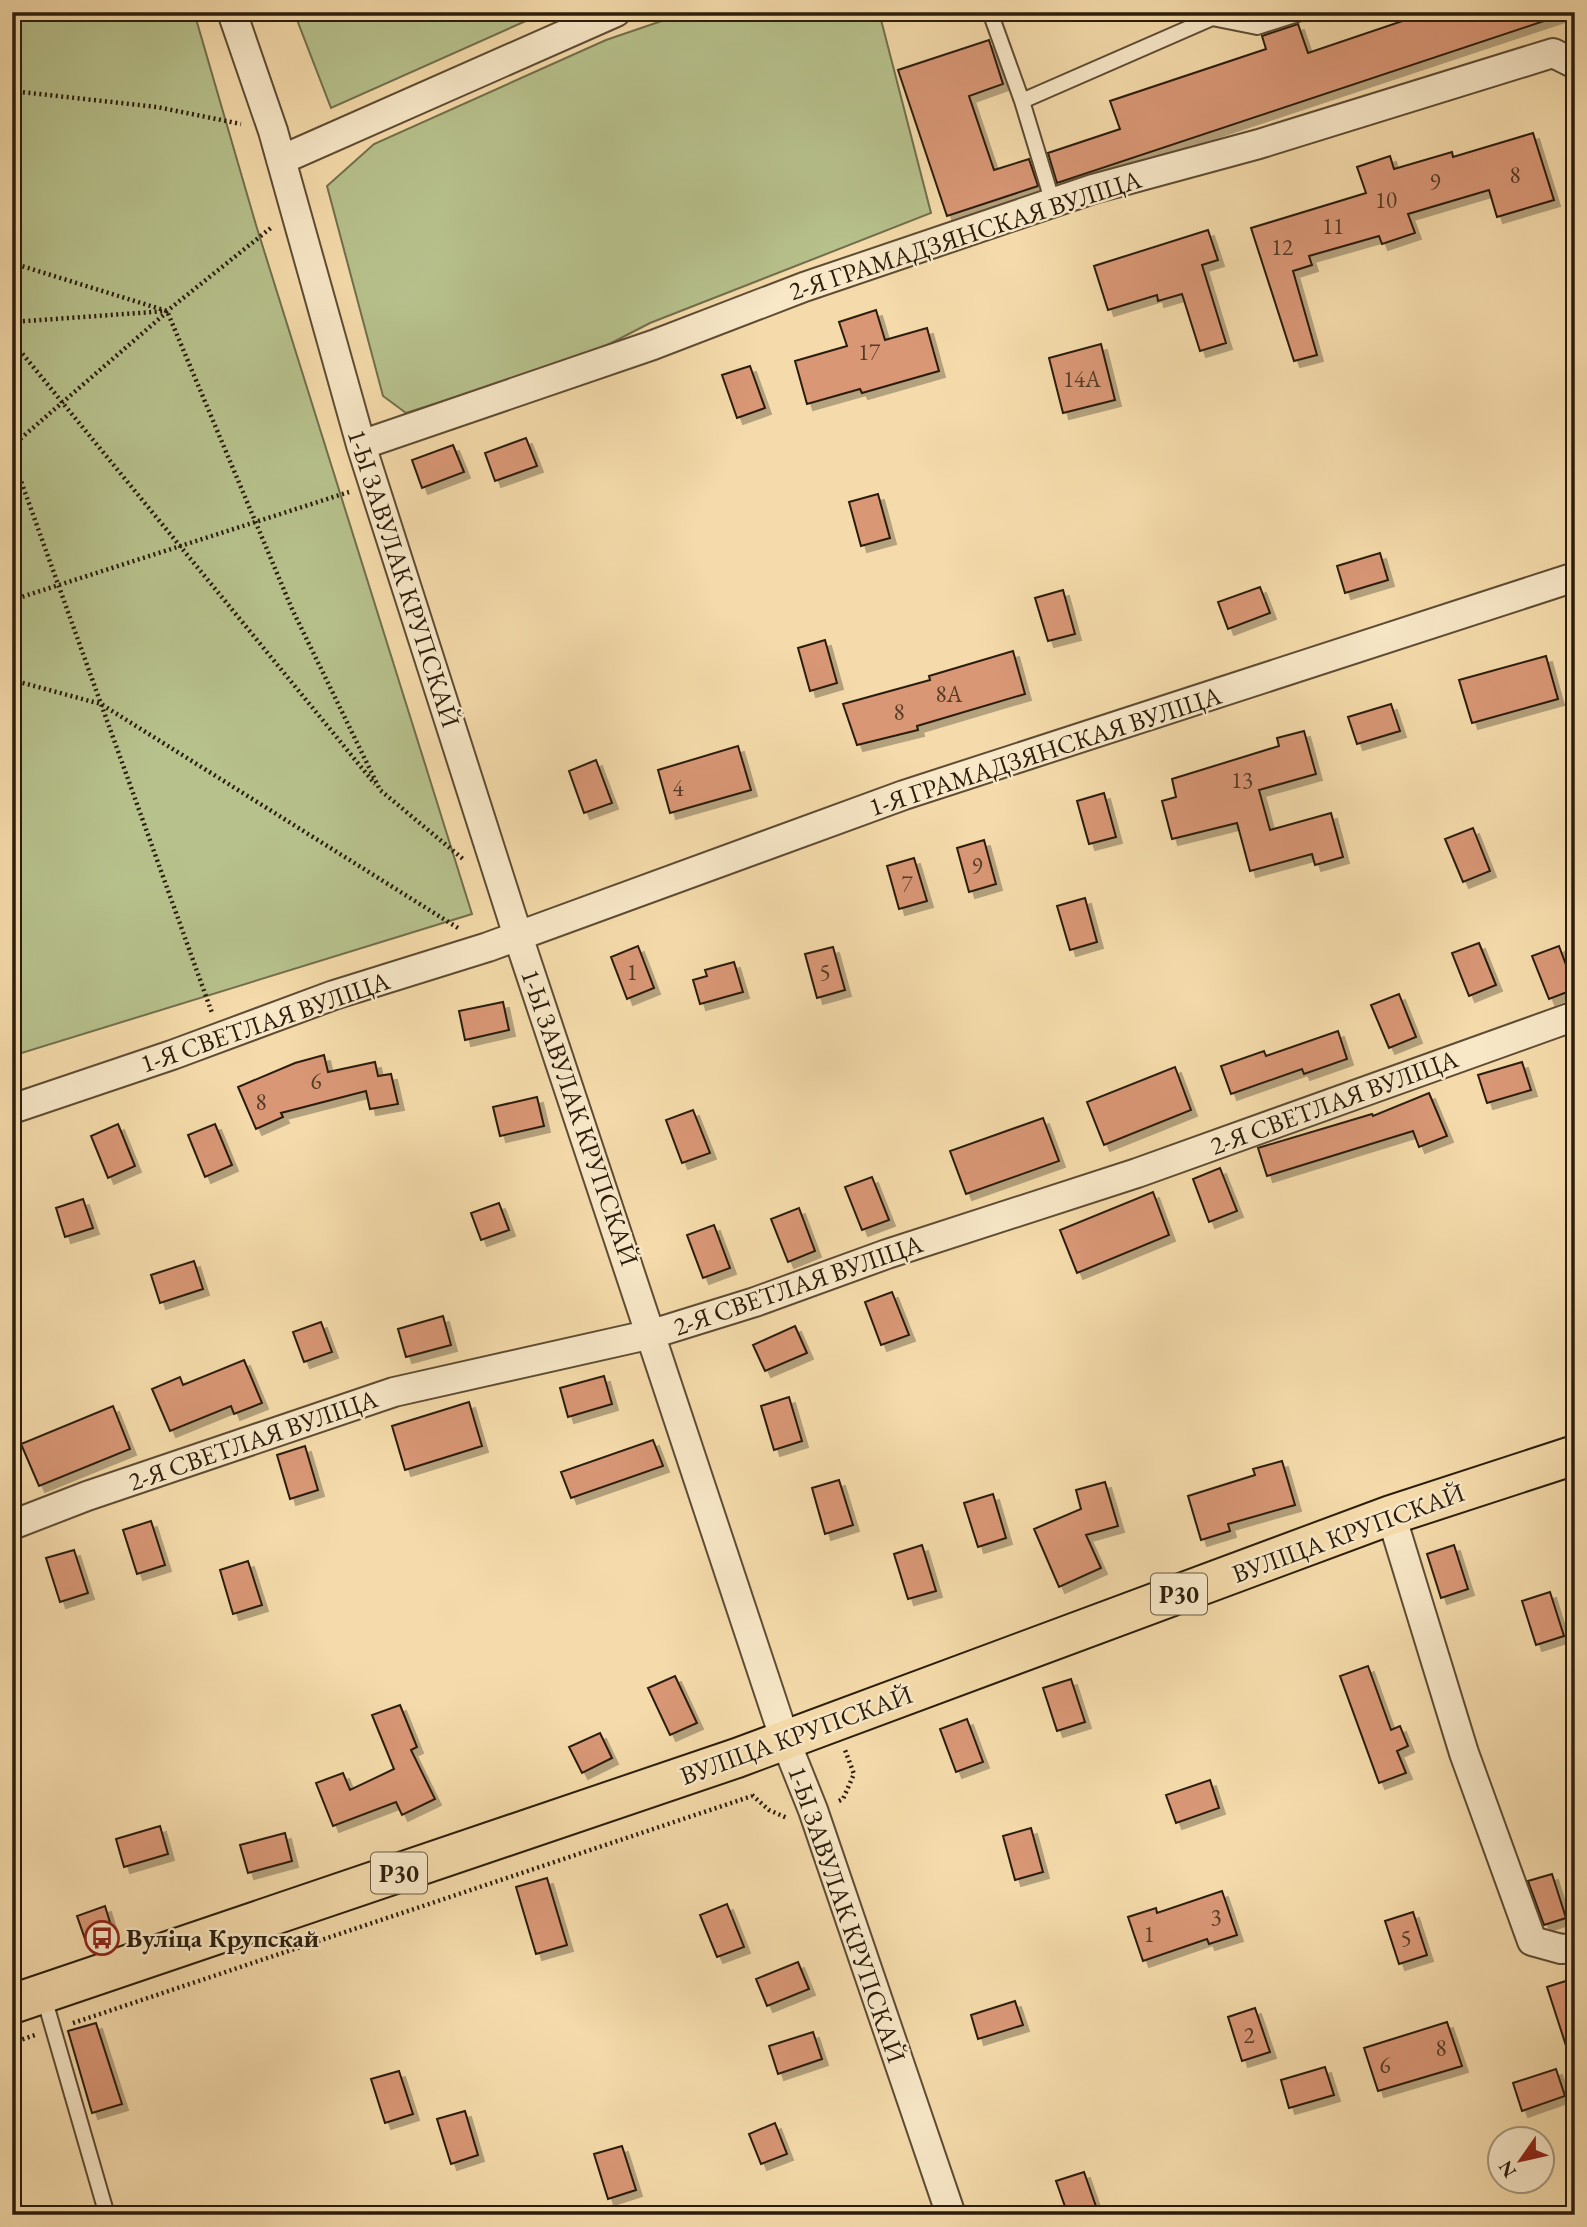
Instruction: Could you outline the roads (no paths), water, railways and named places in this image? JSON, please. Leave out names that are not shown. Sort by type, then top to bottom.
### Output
[{"type":"main road","name":"ВУЛІЦА КРУПСКАЙ","points":[[27,1999],[785,1740],[1391,1515],[1575,1455]]},
{"type":"street","name":"1-Ы ЗАВУЛАК КРУПСКАЙ","points":[[232,12],[273,131],[373,485],[518,936],[785,1740],[813,1810],[951,2215]]},
{"type":"street","points":[[281,160],[617,12]]},
{"type":"street","name":"2-Я ГРАМАДЗЯНСКАЯ ВУЛІЦА","points":[[361,445],[653,345],[804,287],[1053,203],[1553,52],[1575,64]]},
{"type":"street","name":"1-Я ГРАМАДЗЯНСКАЯ ВУЛІЦА","points":[[518,936],[904,795],[1575,577]]},
{"type":"street","name":"1-Я СВЕТЛАЯ ВУЛІЦА","points":[[12,1109],[334,995],[518,936]]},
{"type":"street","name":"2-Я СВЕТЛАЯ ВУЛІЦА","points":[[12,1525],[87,1496],[394,1392],[652,1334],[755,1302],[887,1254],[1137,1173],[1575,1016]]},
{"type":"street","points":[[1391,1515],[1464,1753],[1532,1941],[1561,1949],[1575,1948]]},
{"type":"lane","points":[[990,12],[1022,101],[1053,203]]},
{"type":"lane","points":[[1022,101],[1211,15],[1257,27],[1304,12]]},
{"type":"lane","points":[[27,1999],[53,2029],[107,2215]]},
{"type":"place","name":"Вуліца Крупскай","points":[[102,1938]]}]
